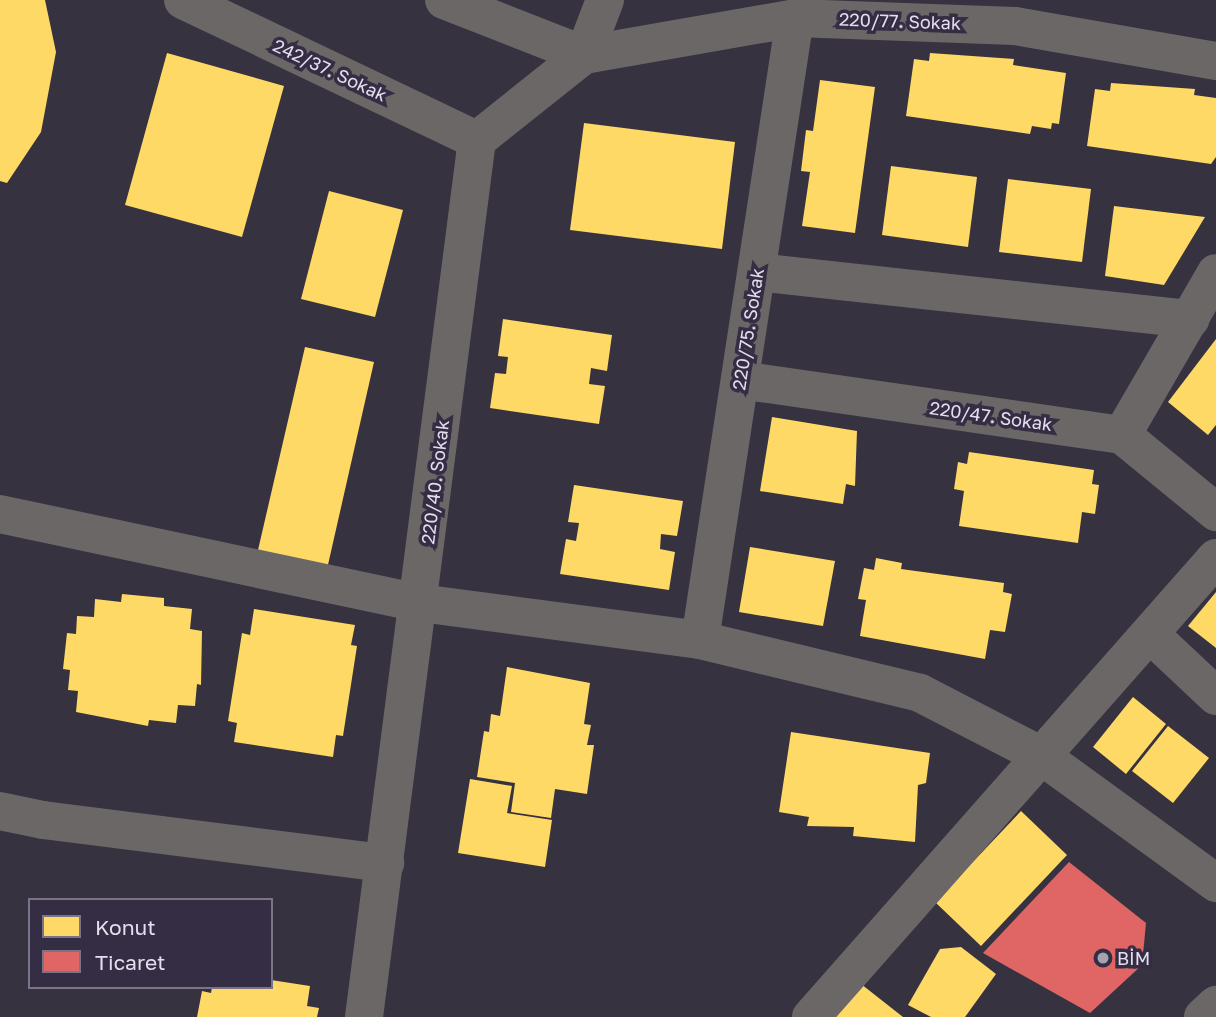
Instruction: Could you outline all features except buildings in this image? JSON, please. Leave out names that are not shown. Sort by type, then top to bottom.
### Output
[{"type":"street","name":"242/37. Sokak","points":[[183,0],[477,141]]},
{"type":"street","points":[[444,0],[584,55]]},
{"type":"street","points":[[477,141],[584,55],[605,0]]},
{"type":"street","name":"220/77. Sokak","points":[[584,55],[795,18],[954,12],[1015,26],[1216,61]]},
{"type":"street","name":"220/75. Sokak","points":[[700,640],[795,18]]},
{"type":"street","name":"220/40. Sokak","points":[[364,1017],[420,603],[477,141]]},
{"type":"street","points":[[757,272],[1205,305],[1122,435],[1216,512]]},
{"type":"street","name":"220/47. Sokak","points":[[740,380],[1122,435]]},
{"type":"street","points":[[0,514],[420,603],[700,640],[920,693],[1040,755],[1216,883]]},
{"type":"street","points":[[811,1017],[1040,755],[1151,635],[1216,558]]},
{"type":"street","points":[[1151,635],[1216,696]]},
{"type":"street","points":[[0,811],[43,820],[385,863]]},
{"type":"street","points":[[1203,1017],[1216,1005]]},
{"type":"place","name":"BİM","points":[[1103,958]]}]
